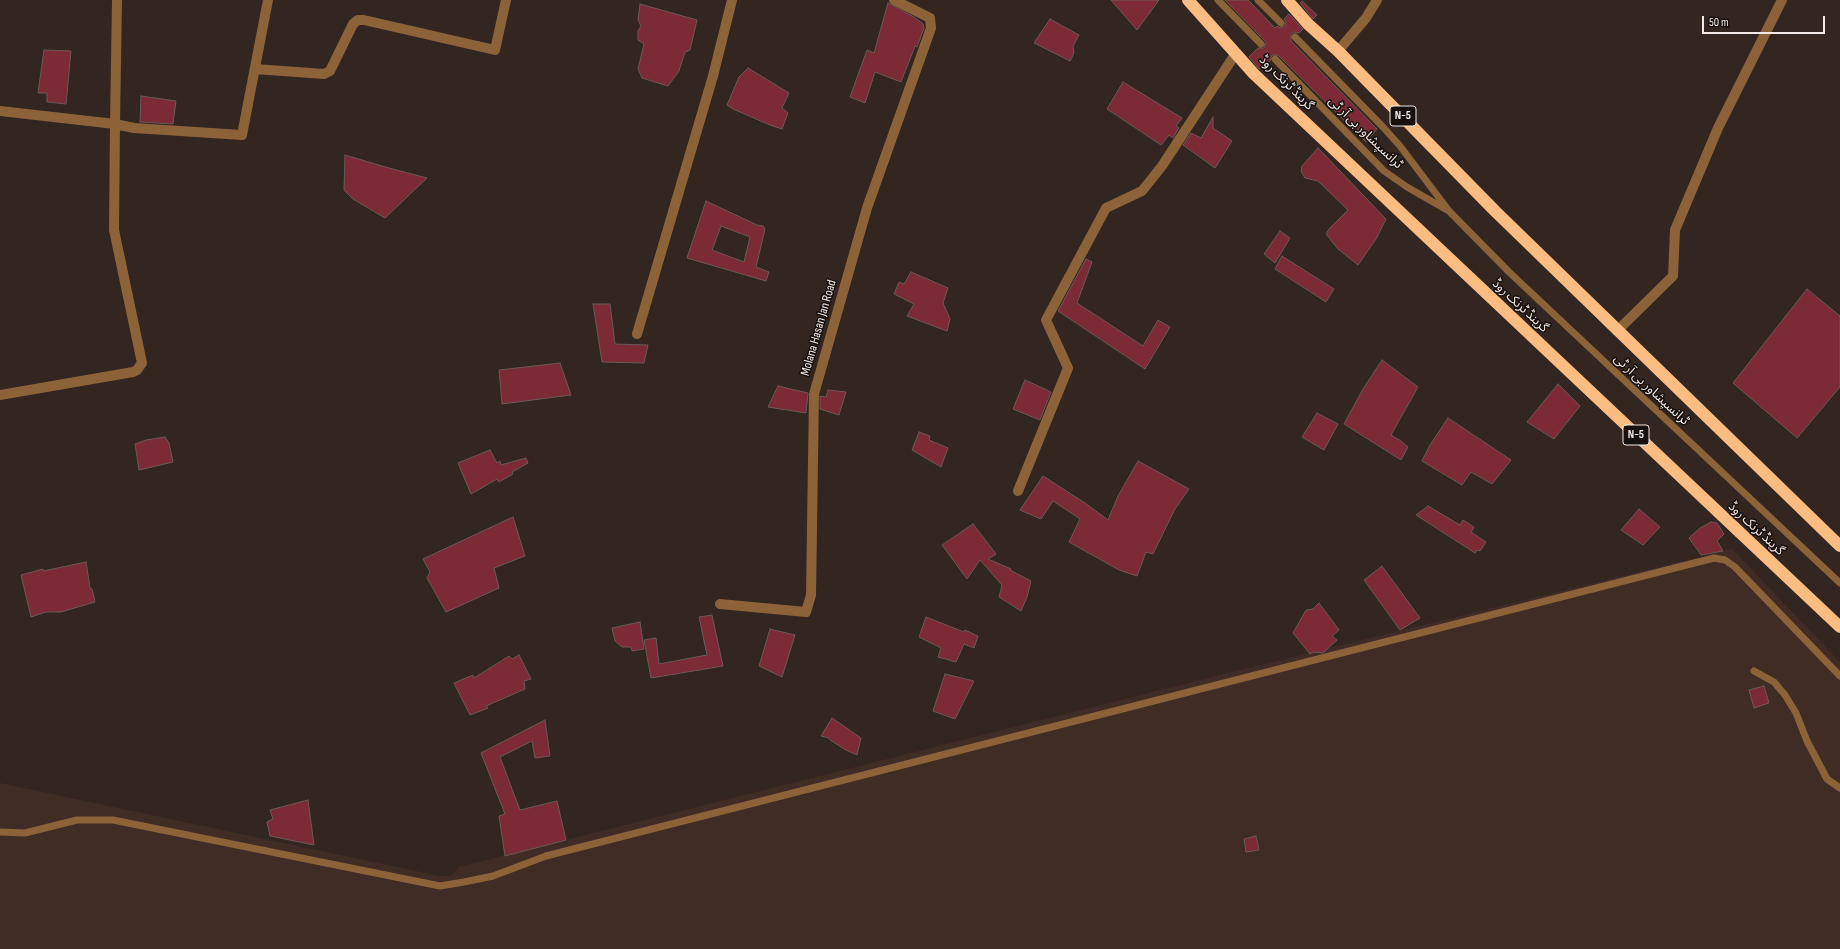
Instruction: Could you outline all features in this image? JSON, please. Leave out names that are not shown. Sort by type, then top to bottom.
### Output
[{"type":"highway","name":"گرینڈ ٹرنک روڈ","points":[[1188,0],[1254,74],[1840,627]]},
{"type":"highway","name":"N-5","points":[[1287,0],[1308,24],[1338,51],[1495,211],[1729,440],[1840,546]]},
{"type":"street","points":[[0,395],[133,372],[137,370],[142,363],[114,230],[117,0]]},
{"type":"street","points":[[0,111],[115,124],[134,128],[242,135],[268,0]]},
{"type":"street","points":[[255,69],[324,74],[330,71],[353,24],[358,20],[364,20],[495,50],[506,0]]},
{"type":"street","points":[[637,334],[713,76],[732,0]]},
{"type":"street","name":"Molana Hasan Jan Road","points":[[720,604],[806,612],[811,595],[814,394],[867,208],[931,28],[930,18],[894,0]]},
{"type":"street","points":[[1338,51],[1366,18],[1377,0]]},
{"type":"street","points":[[1618,331],[1673,276],[1675,230],[1718,128],[1782,0]]},
{"type":"street","points":[[1018,492],[1068,368],[1046,320],[1106,208],[1142,191],[1162,166],[1236,53]]},
{"type":"street","points":[[1729,440],[1840,539]]},
{"type":"lane","points":[[1218,0],[1260,44]]},
{"type":"lane","points":[[1258,0],[1280,23]]},
{"type":"lane","name":"ٹرانسپشاور بی آر ٹی","points":[[1295,37],[1387,132],[1449,212],[1509,272],[1840,583]]},
{"type":"lane","name":"ٹرانسپشاور بی آر ٹی","points":[[1275,59],[1384,171],[1406,187],[1449,212]]},
{"type":"lane","points":[[0,832],[24,833],[77,820],[113,820],[440,886],[493,876],[546,856],[1714,558],[1725,560],[1744,575],[1840,676]]},
{"type":"lane","points":[[1754,671],[1774,682],[1785,695],[1796,713],[1807,741],[1827,779],[1840,788]]},
{"type":"shaded area","points":[[1732,549],[1840,662],[1840,949],[0,949],[0,783],[440,876],[451,876],[459,867],[1232,672]]},
{"type":"building","points":[[1111,0],[1159,0],[1137,30]]},
{"type":"building","points":[[1225,0],[1248,0],[1275,28],[1277,26],[1280,28],[1285,26],[1286,22],[1284,19],[1289,14],[1303,29],[1299,33],[1294,32],[1291,34],[1291,41],[1377,129],[1366,142],[1278,55],[1272,55],[1270,61],[1259,69],[1249,57],[1258,48],[1264,48],[1266,42]]},
{"type":"building","points":[[1302,1],[1317,15],[1313,19],[1300,3]]},
{"type":"building","points":[[888,3],[914,17],[923,24],[924,28],[917,47],[915,46],[901,82],[875,72],[865,103],[850,97],[867,50],[874,53]]},
{"type":"building","points":[[640,4],[697,20],[690,50],[685,52],[679,71],[668,86],[642,78],[638,69],[644,44],[638,40],[638,31],[641,26],[638,20]]},
{"type":"building","points":[[1050,19],[1079,35],[1073,46],[1074,53],[1070,61],[1034,43]]},
{"type":"building","points":[[44,50],[71,51],[66,104],[47,102],[47,93],[38,93]]},
{"type":"building","points":[[748,68],[789,93],[782,108],[788,113],[782,129],[733,109],[727,105],[739,77]]},
{"type":"building","points":[[1123,82],[1182,118],[1176,126],[1179,128],[1173,138],[1169,135],[1161,145],[1107,109]]},
{"type":"building","points":[[141,96],[176,101],[173,124],[140,122]]},
{"type":"building","points":[[1213,117],[1213,128],[1232,141],[1215,168],[1183,145],[1191,133],[1201,138]]},
{"type":"building","points":[[1318,148],[1386,219],[1376,239],[1358,265],[1338,249],[1326,234],[1348,210],[1318,181],[1305,178],[1301,171],[1302,166]]},
{"type":"building","points":[[345,155],[427,178],[385,218],[353,199],[344,190]]},
{"type":"building","points":[[706,201],[757,225],[763,226],[765,229],[756,267],[769,272],[766,281],[687,258]],"holes":[[[721,226],[750,237],[744,262],[712,250]]]},
{"type":"building","points":[[1280,231],[1290,238],[1275,263],[1264,254]]},
{"type":"building","points":[[1282,256],[1334,289],[1326,302],[1275,269]]},
{"type":"building","points":[[1086,259],[1092,262],[1077,303],[1143,346],[1158,320],[1170,327],[1145,369],[1058,311]]},
{"type":"building","points":[[911,272],[948,288],[943,303],[950,319],[947,331],[907,316],[914,304],[894,294],[899,282],[904,284]]},
{"type":"building","points":[[1807,289],[1840,316],[1840,387],[1797,438],[1733,383]]},
{"type":"building","points":[[593,304],[610,304],[615,344],[648,345],[644,363],[602,362]]},
{"type":"building","points":[[1382,360],[1418,387],[1391,435],[1408,447],[1401,460],[1344,424],[1363,389]]},
{"type":"building","points":[[560,363],[571,395],[502,404],[499,370]]},
{"type":"building","points":[[1025,380],[1051,392],[1040,420],[1013,409]]},
{"type":"building","points":[[1558,384],[1580,406],[1554,439],[1527,422]]},
{"type":"building","points":[[778,386],[808,393],[806,413],[768,407]]},
{"type":"building","points":[[828,390],[846,392],[839,415],[820,409],[820,396],[826,397]]},
{"type":"building","points":[[1317,413],[1338,424],[1324,450],[1302,437]]},
{"type":"building","points":[[1448,418],[1511,460],[1492,484],[1471,472],[1462,485],[1422,461],[1430,445]]},
{"type":"building","points":[[919,432],[930,436],[929,440],[948,448],[941,467],[912,450]]},
{"type":"building","points":[[165,437],[169,443],[173,462],[139,470],[135,444],[146,440]]},
{"type":"building","points":[[490,450],[497,463],[500,461],[501,465],[526,458],[528,463],[512,472],[513,474],[499,482],[497,479],[471,494],[458,463]]},
{"type":"building","points":[[1138,461],[1189,489],[1175,509],[1153,554],[1146,552],[1137,576],[1119,570],[1069,542],[1080,519],[1053,501],[1041,519],[1020,510],[1043,476],[1108,520],[1118,496]]},
{"type":"building","points":[[1428,506],[1460,525],[1463,520],[1474,527],[1471,532],[1486,542],[1480,551],[1477,550],[1475,553],[1416,515]]},
{"type":"building","points":[[1639,509],[1660,527],[1643,545],[1621,530]]},
{"type":"building","points":[[513,517],[525,556],[494,568],[499,588],[446,612],[427,578],[430,572],[423,559]]},
{"type":"building","points":[[1711,522],[1717,523],[1724,534],[1717,541],[1723,551],[1701,555],[1689,538],[1700,528]]},
{"type":"building","points":[[973,524],[996,554],[988,559],[1011,569],[1010,570],[1031,581],[1027,597],[1021,611],[999,597],[1002,585],[980,560],[967,579],[942,545]]},
{"type":"building","points":[[86,562],[90,588],[92,589],[95,602],[61,612],[46,612],[31,617],[21,575],[43,569],[43,571]]},
{"type":"building","points":[[1382,566],[1420,618],[1400,630],[1364,580]]},
{"type":"building","points":[[1319,603],[1339,630],[1332,636],[1337,640],[1323,653],[1313,652],[1310,654],[1293,633],[1306,610],[1313,609]]},
{"type":"building","points":[[712,615],[723,666],[651,678],[644,640],[656,638],[659,664],[707,655],[699,617]]},
{"type":"building","points":[[926,617],[978,636],[974,648],[964,644],[956,662],[938,657],[941,648],[919,637]]},
{"type":"building","points":[[640,622],[644,649],[632,651],[631,647],[622,647],[615,641],[612,628]]},
{"type":"building","points":[[770,629],[795,635],[782,677],[759,666]]},
{"type":"building","points":[[519,655],[531,679],[524,681],[525,689],[486,706],[488,708],[470,715],[454,683],[473,675],[474,678],[509,656],[512,659]]},
{"type":"building","points":[[945,674],[974,681],[955,719],[933,711]]},
{"type":"building","points":[[1764,686],[1769,703],[1754,708],[1749,690]]},
{"type":"building","points":[[832,718],[861,738],[857,755],[846,750],[829,738],[821,736]]},
{"type":"building","points":[[545,720],[550,756],[535,758],[532,741],[500,757],[520,810],[557,801],[566,840],[505,856],[499,816],[505,814],[481,753]]},
{"type":"building","points":[[308,800],[314,845],[270,836],[267,822],[273,819],[270,810]]},
{"type":"building","points":[[1256,836],[1259,850],[1246,852],[1244,839]]}]
